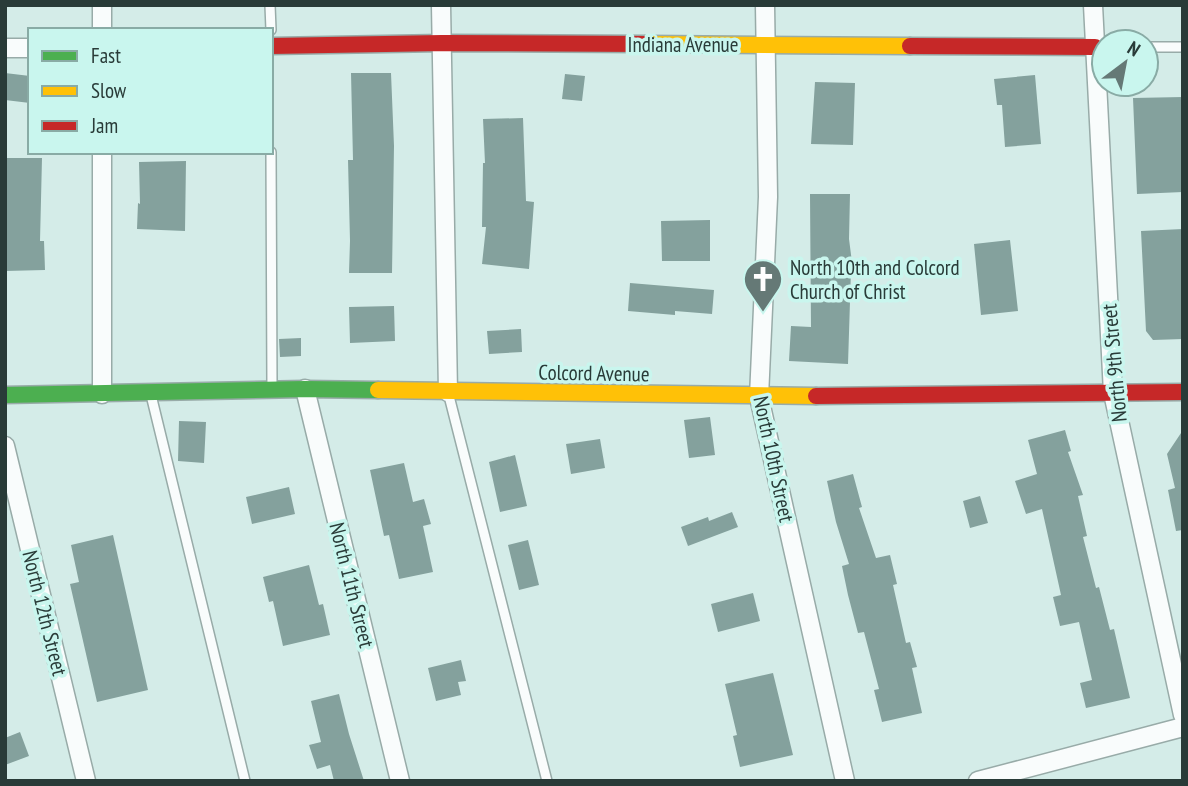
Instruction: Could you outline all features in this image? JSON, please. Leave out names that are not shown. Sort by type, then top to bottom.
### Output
[{"type":"street","points":[[102,5],[102,28]]},
{"type":"street","points":[[441,5],[448,392]]},
{"type":"street","name":"North 10th Street","points":[[765,5],[768,197],[759,397],[845,781]]},
{"type":"street","name":"North 9th Street","points":[[1093,5],[1096,28]]},
{"type":"street","name":"Indiana Avenue","points":[[273,46],[442,43],[1090,47]]},
{"type":"street","points":[[5,48],[28,48]]},
{"type":"street","name":"North 9th Street","points":[[1101,98],[1113,393],[1183,715]]},
{"type":"street","points":[[102,154],[102,394]]},
{"type":"street","name":"Colcord Avenue","points":[[5,395],[305,389],[759,397],[1183,392]]},
{"type":"street","name":"North 11th Street","points":[[305,389],[400,781]]},
{"type":"street","name":"North 12th Street","points":[[5,446],[86,781]]},
{"type":"street","points":[[978,781],[1183,715]]},
{"type":"lane","points":[[270,5],[271,28]]},
{"type":"lane","points":[[1160,47],[1183,47]]},
{"type":"lane","points":[[271,154],[272,390]]},
{"type":"lane","points":[[448,392],[547,781]]},
{"type":"lane","points":[[150,393],[245,781]]},
{"type":"building","points":[[5,73],[28,76],[28,103],[5,100]]},
{"type":"building","points":[[351,73],[391,73],[394,146],[392,273],[349,273],[348,160],[353,160]]},
{"type":"building","points":[[565,74],[585,76],[582,101],[562,99]]},
{"type":"building","points":[[1035,75],[1041,144],[1005,147],[1002,105],[997,105],[994,79]]},
{"type":"building","points":[[815,82],[855,83],[853,145],[811,144]]},
{"type":"building","points":[[1183,97],[1183,192],[1137,194],[1133,98]]},
{"type":"building","points":[[523,118],[526,201],[534,202],[529,269],[482,264],[486,227],[482,227],[485,163],[483,119]]},
{"type":"building","points":[[5,158],[42,158],[40,241],[44,241],[45,270],[5,271]]},
{"type":"building","points":[[186,161],[185,231],[137,229],[138,203],[140,204],[139,162]]},
{"type":"building","points":[[810,194],[850,194],[849,239],[853,270],[848,364],[789,361],[791,326],[811,327]]},
{"type":"building","points":[[710,220],[710,261],[662,261],[661,221]]},
{"type":"building","points":[[1183,229],[1183,339],[1153,340],[1146,331],[1141,231]]},
{"type":"building","points":[[1010,240],[1018,311],[981,315],[974,244]]},
{"type":"building","points":[[630,283],[714,290],[712,314],[675,311],[675,315],[628,311]]},
{"type":"building","points":[[394,306],[395,341],[350,343],[349,307]]},
{"type":"building","points":[[521,329],[522,352],[489,354],[487,331]]},
{"type":"building","points":[[301,338],[301,356],[280,357],[279,339]]},
{"type":"building","points":[[710,417],[715,455],[689,458],[684,420]]},
{"type":"building","points":[[179,421],[206,422],[204,463],[178,461]]},
{"type":"building","points":[[1065,430],[1071,451],[1068,452],[1083,495],[1078,496],[1087,536],[1083,537],[1110,630],[1114,629],[1130,698],[1086,708],[1080,683],[1092,680],[1079,622],[1060,626],[1053,597],[1061,595],[1042,509],[1026,514],[1015,481],[1037,474],[1028,440]]},
{"type":"building","points":[[1183,430],[1183,530],[1176,531],[1168,490],[1175,488],[1167,454]]},
{"type":"building","points":[[600,439],[605,468],[571,474],[566,444]]},
{"type":"building","points":[[515,455],[527,506],[500,512],[489,462]]},
{"type":"building","points":[[404,463],[413,502],[424,499],[431,524],[423,526],[433,572],[399,579],[389,535],[384,536],[370,470]]},
{"type":"building","points":[[853,474],[862,507],[859,508],[876,558],[890,555],[897,584],[893,585],[906,643],[910,642],[917,667],[912,668],[922,713],[882,722],[874,690],[879,689],[864,632],[858,633],[848,595],[842,566],[849,564],[827,481]]},
{"type":"building","points":[[289,487],[295,514],[252,524],[246,497]]},
{"type":"building","points":[[980,496],[988,523],[970,528],[963,501]]},
{"type":"building","points":[[732,512],[738,527],[688,546],[681,527],[708,517],[709,521]]},
{"type":"building","points":[[113,535],[148,690],[97,702],[70,584],[79,582],[71,545]]},
{"type":"building","points":[[528,540],[539,585],[519,590],[508,545]]},
{"type":"building","points":[[309,565],[319,605],[323,604],[330,635],[283,646],[273,601],[269,602],[263,577]]},
{"type":"building","points":[[753,593],[760,621],[718,632],[711,604]]},
{"type":"building","points":[[461,660],[466,681],[458,682],[461,695],[436,701],[428,668]]},
{"type":"building","points":[[773,673],[793,755],[740,767],[733,736],[737,735],[725,684]]},
{"type":"building","points":[[339,694],[364,781],[334,781],[330,765],[317,769],[309,745],[321,742],[311,701]]},
{"type":"building","points":[[20,732],[29,756],[5,765],[5,738]]},
{"type":"traffic: fast","points":[[5,395],[378,390]]},
{"type":"traffic: slow","points":[[646,44],[910,46]]},
{"type":"traffic: slow","points":[[378,390],[816,396]]},
{"type":"traffic: jam","points":[[273,46],[646,44]]},
{"type":"traffic: jam","points":[[910,46],[1090,47]]},
{"type":"traffic: jam","points":[[816,396],[1183,392]]},
{"type":"place","name":"North 10th and Colcord Church of Christ","points":[[763,313]]}]
